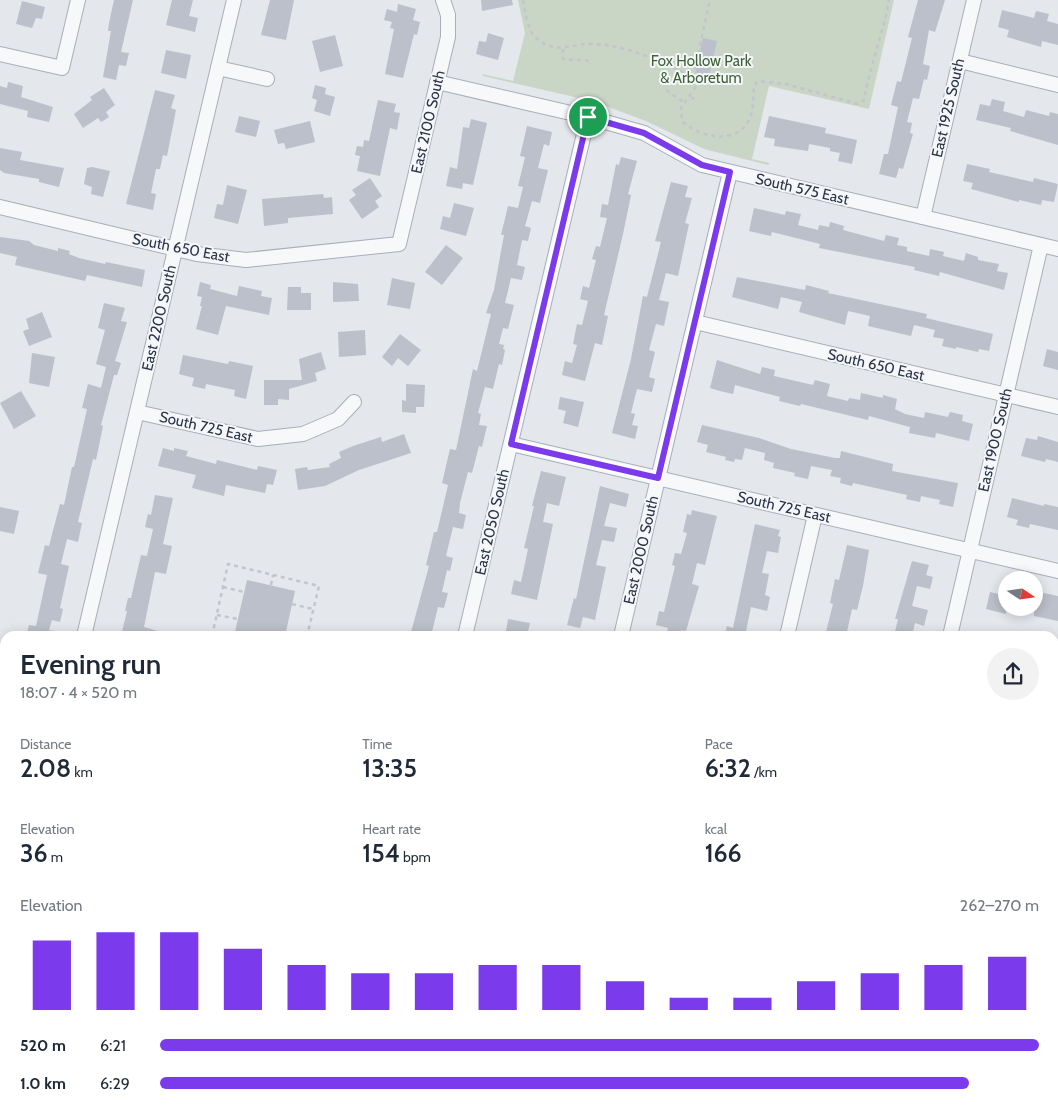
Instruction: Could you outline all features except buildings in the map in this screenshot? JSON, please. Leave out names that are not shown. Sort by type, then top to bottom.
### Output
[{"type":"street","points":[[0,54],[62,68],[78,0]]},
{"type":"street","name":"East 2200 South","points":[[85,631],[234,0]]},
{"type":"street","name":"East 2100 South","points":[[399,244],[448,37],[448,15],[443,0]]},
{"type":"street","name":"East 1925 South","points":[[923,217],[974,0]]},
{"type":"street","points":[[960,61],[1058,85]]},
{"type":"street","points":[[218,68],[267,80]]},
{"type":"street","name":"South 575 East","points":[[437,82],[588,117],[644,133],[702,165],[1058,249]]},
{"type":"street","name":"East 2050 South","points":[[466,631],[588,117]]},
{"type":"street","name":"East 2000 South","points":[[622,631],[730,172]]},
{"type":"street","name":"South 650 East","points":[[0,207],[206,256],[246,260],[399,244]]},
{"type":"street","name":"East 1900 South","points":[[951,631],[1041,245]]},
{"type":"street","name":"South 650 East","points":[[695,322],[1058,407]]},
{"type":"street","name":"South 725 East","points":[[137,412],[258,440],[303,434],[338,419],[354,402]]},
{"type":"street","name":"South 725 East","points":[[511,444],[1058,571]]},
{"type":"street","points":[[788,631],[815,515]]},
{"type":"path","points":[[523,0],[530,27],[536,38],[563,49],[589,44],[629,50],[701,79],[681,108],[682,121],[696,133],[714,136],[729,136],[743,128],[752,112],[754,86],[758,81],[786,84],[858,104],[864,100],[869,72],[885,23],[889,0]]},
{"type":"path","points":[[693,77],[710,0]]},
{"type":"path","points":[[563,49],[563,58],[591,61]]},
{"type":"path","points":[[666,90],[685,103]]},
{"type":"path","points":[[690,97],[696,100]]},
{"type":"path","points":[[213,631],[228,564],[319,586],[308,631]]},
{"type":"path","points":[[271,585],[273,574]]},
{"type":"path","points":[[223,587],[244,592]]},
{"type":"path","points":[[292,604],[313,609]]},
{"type":"path","points":[[217,615],[238,620]]},
{"type":"green space","name":"Fox Hollow Park & Arboretum","points":[[518,0],[894,0],[869,109],[769,86],[752,159],[770,163],[768,165],[704,149],[646,121],[592,101],[483,76],[482,74],[513,81],[525,33]]},
{"type":"route","points":[[588,117],[644,133],[702,165],[730,172],[658,478],[511,444],[588,117]]}]
